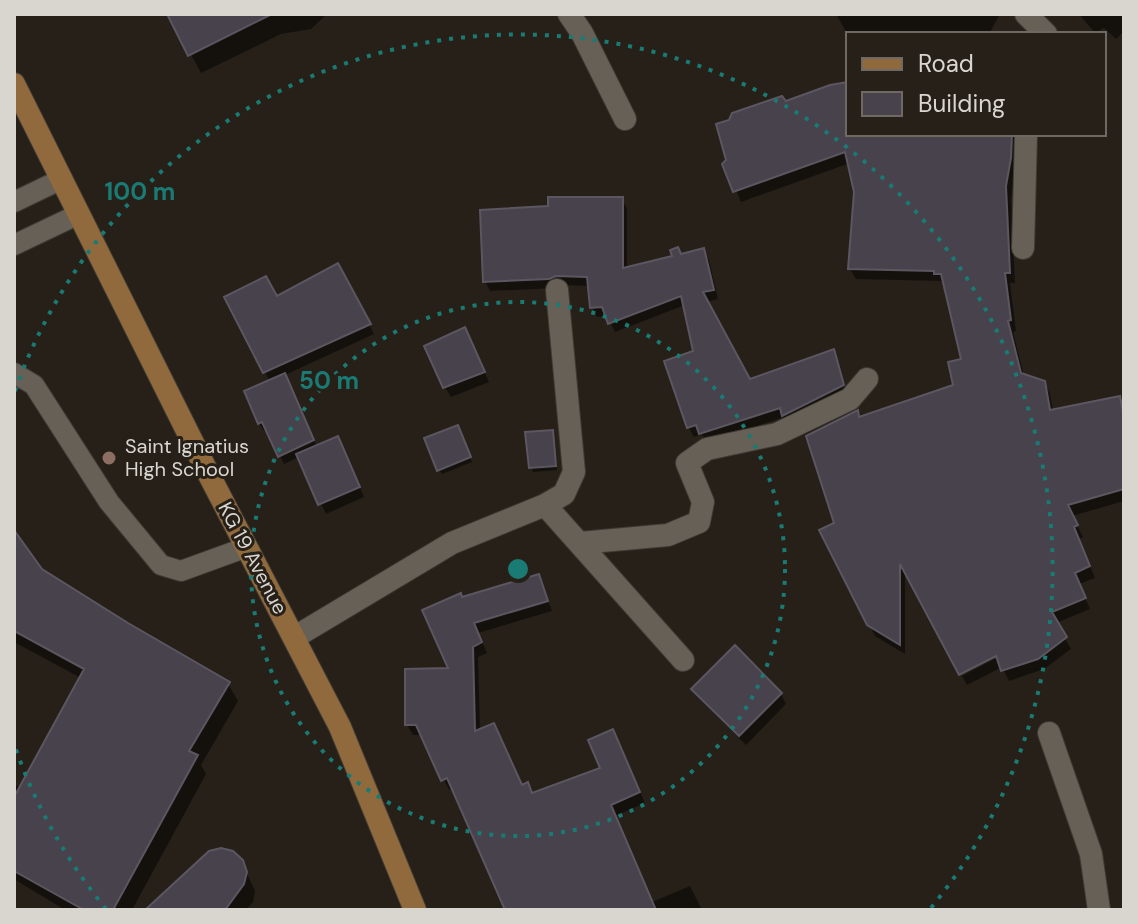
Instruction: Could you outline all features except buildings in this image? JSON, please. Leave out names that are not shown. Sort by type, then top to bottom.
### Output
[{"type":"main road","name":"KG 19 Avenue","points":[[14,84],[340,727],[415,910]]},
{"type":"street","points":[[569,14],[582,33],[625,119]]},
{"type":"street","points":[[1026,14],[1044,32]]},
{"type":"street","points":[[1023,248],[1026,136]]},
{"type":"street","points":[[295,637],[452,543],[545,505],[564,494],[574,472],[557,290]]},
{"type":"street","points":[[580,543],[668,535],[699,522],[703,502],[687,463],[707,449],[777,434],[850,399],[867,379]]},
{"type":"street","points":[[545,505],[683,660]]},
{"type":"street","points":[[1049,733],[1091,854],[1099,910]]},
{"type":"lane","points":[[14,202],[62,179]]},
{"type":"lane","points":[[14,245],[79,214]]},
{"type":"lane","points":[[14,373],[34,385],[109,502],[161,565],[181,571],[247,547]]},
{"type":"place","name":"Saint Ignatius High School","points":[[109,458]]}]
